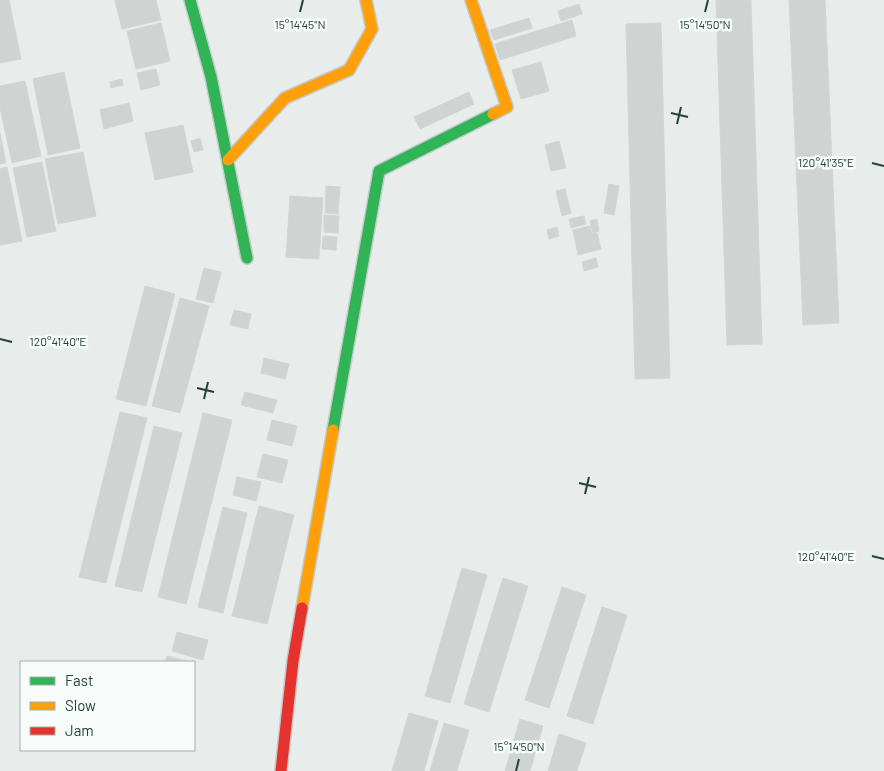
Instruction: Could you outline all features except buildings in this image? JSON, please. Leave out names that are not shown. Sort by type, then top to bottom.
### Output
[{"type":"street","points":[[190,0],[211,77],[247,258]]},
{"type":"street","points":[[228,160],[285,98],[349,70],[372,29],[366,0]]},
{"type":"street","points":[[281,771],[294,661],[379,171],[507,108],[471,0]]},
{"type":"traffic: fast","points":[[190,0],[211,77],[247,258]]},
{"type":"traffic: fast","points":[[333,430],[379,171],[493,114]]},
{"type":"traffic: slow","points":[[228,160],[285,98],[349,70],[372,29],[366,0]]},
{"type":"traffic: slow","points":[[471,0],[507,107],[493,114]]},
{"type":"traffic: slow","points":[[302,608],[333,430]]},
{"type":"traffic: jam","points":[[281,771],[293,661],[302,608]]}]
